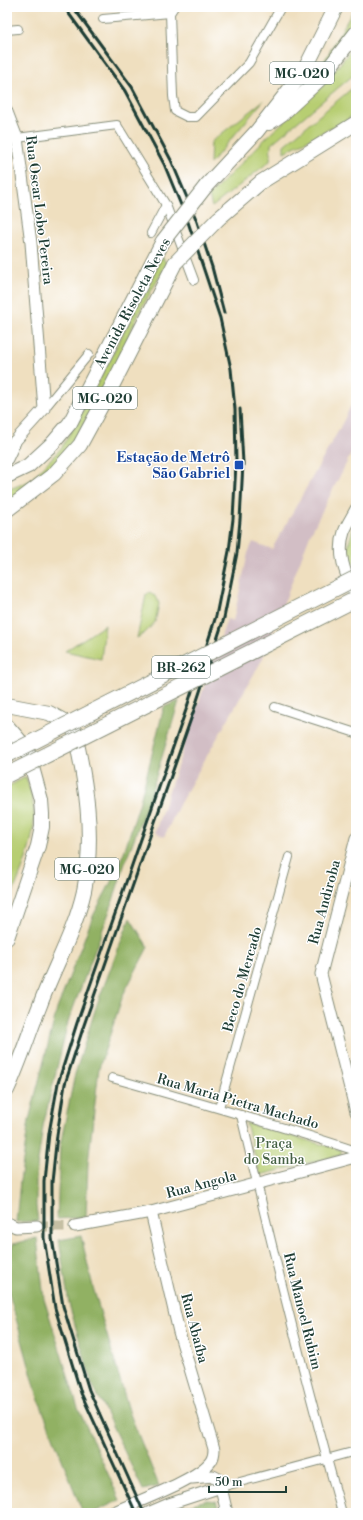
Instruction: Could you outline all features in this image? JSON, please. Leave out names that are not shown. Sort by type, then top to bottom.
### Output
[{"type":"highway","name":"Avenida Risoleta Neves","points":[[7,476],[28,466],[53,443],[70,423],[157,237],[257,131],[304,71],[336,7]]},
{"type":"highway","points":[[257,131],[282,114],[322,77],[356,33]]},
{"type":"highway","name":"Avenida Risoleta Neves","points":[[7,510],[54,474],[80,445],[175,263],[218,219],[261,182],[354,122]]},
{"type":"highway","name":"BR-262","points":[[7,755],[356,578]]},
{"type":"highway","name":"BR-262","points":[[7,774],[356,599]]},
{"type":"highway","name":"MG-020","points":[[7,704],[50,713],[73,726],[81,760],[89,812],[88,861],[84,892],[70,932],[7,1090]]},
{"type":"highway","name":"MG-020","points":[[7,938],[38,846],[42,827],[41,800],[28,753],[8,727]]},
{"type":"street","points":[[102,19],[172,10],[173,96],[175,111],[187,117],[196,117],[249,63],[281,7]]},
{"type":"street","points":[[7,30],[18,29]]},
{"type":"street","name":"Rua Oscar Lobo Pereira","points":[[7,112],[17,138],[31,243],[44,409]]},
{"type":"street","points":[[17,138],[117,126],[166,205],[194,280]]},
{"type":"street","points":[[157,237],[166,205]]},
{"type":"street","points":[[7,459],[11,444],[44,409],[88,354]]},
{"type":"street","points":[[356,509],[344,533],[341,552],[344,570],[356,599]]},
{"type":"street","points":[[275,707],[356,733]]},
{"type":"street","name":"Rua Andiroba","points":[[356,838],[321,974],[356,1112]]},
{"type":"street","name":"Beco do Mercado","points":[[219,1108],[289,857]]},
{"type":"street","name":"Rua Maria Pietra Machado","points":[[112,1078],[297,1131],[356,1151]]},
{"type":"street","name":"Rua Manoel Rubim","points":[[241,1115],[342,1513]]},
{"type":"street","name":"Rua Angola","points":[[75,1226],[151,1212],[356,1157]]},
{"type":"street","name":"Rua Abaíba","points":[[151,1212],[180,1332],[214,1449],[212,1460],[190,1478]]},
{"type":"street","points":[[10,1227],[37,1226]]},
{"type":"street","points":[[148,1513],[169,1504],[221,1487],[356,1451]]},
{"type":"street","points":[[112,1513],[190,1478],[213,1476],[219,1479],[227,1513]]},
{"type":"street","points":[[122,1513],[134,1503]]},
{"type":"shaded area","points":[[356,395],[356,444],[310,535],[262,660],[180,803],[164,837],[155,832],[227,619],[233,621],[248,553],[253,542],[272,549],[341,426]]},
{"type":"green space","points":[[355,7],[356,22],[319,70]]},
{"type":"green space","points":[[356,43],[356,73],[271,144],[270,161],[212,207],[209,196],[269,135],[323,86]]},
{"type":"green space","points":[[356,85],[356,109],[349,119],[284,152],[284,145]]},
{"type":"green space","points":[[264,100],[210,164],[211,142]]},
{"type":"green space","points":[[162,257],[167,264],[142,307],[119,357],[72,446],[53,468],[26,490],[7,501],[7,490],[30,481],[62,447],[91,396]]},
{"type":"green space","points":[[356,526],[356,562],[350,565],[346,555],[353,527]]},
{"type":"green space","points":[[150,592],[157,598],[159,604],[155,622],[146,632],[137,638],[146,595]]},
{"type":"green space","points":[[105,625],[101,659],[65,651]]},
{"type":"green space","points":[[179,701],[151,793],[124,866],[110,910],[68,1022],[43,1126],[36,1175],[36,1206],[38,1221],[16,1222],[20,1181],[29,1120],[57,1009],[93,916],[110,884],[124,852],[139,805],[164,707]]},
{"type":"green space","points":[[26,777],[34,808],[33,831],[24,865],[7,908],[7,787]]},
{"type":"green space","points":[[130,918],[148,947],[123,995],[99,1068],[88,1163],[86,1217],[57,1219],[60,1146],[75,1074],[97,1004]]},
{"type":"green space","name":"Praça do Samba","points":[[246,1123],[341,1150],[341,1155],[260,1175]]},
{"type":"green space","points":[[81,1236],[93,1287],[130,1414],[159,1486],[143,1490],[92,1384],[69,1304],[59,1240]]},
{"type":"green space","points":[[37,1238],[44,1299],[78,1408],[120,1500],[92,1513],[83,1513],[38,1398],[7,1286],[7,1263],[13,1244]]},
{"type":"green space","points":[[207,1500],[216,1501],[220,1513],[169,1513],[181,1507]]},
{"type":"tunnel","points":[[37,1226],[75,1226]]},
{"type":"railway","points":[[64,7],[125,91],[164,164],[188,222],[220,318],[231,369],[235,409],[236,463],[233,519],[229,551],[216,616],[186,710],[77,1023],[58,1083],[49,1133],[44,1181],[44,1238],[55,1308],[81,1393],[136,1513]]},
{"type":"railway","points":[[73,7],[132,87],[171,160],[196,219],[212,267],[224,313]]},
{"type":"railway","points":[[144,1513],[89,1390],[63,1306],[52,1238],[52,1182],[57,1135],[65,1084],[84,1025],[193,713],[224,618],[237,553],[240,520],[243,463],[240,409]]},
{"type":"place","name":"Estação de Metrô São Gabriel","points":[[239,465]]}]
